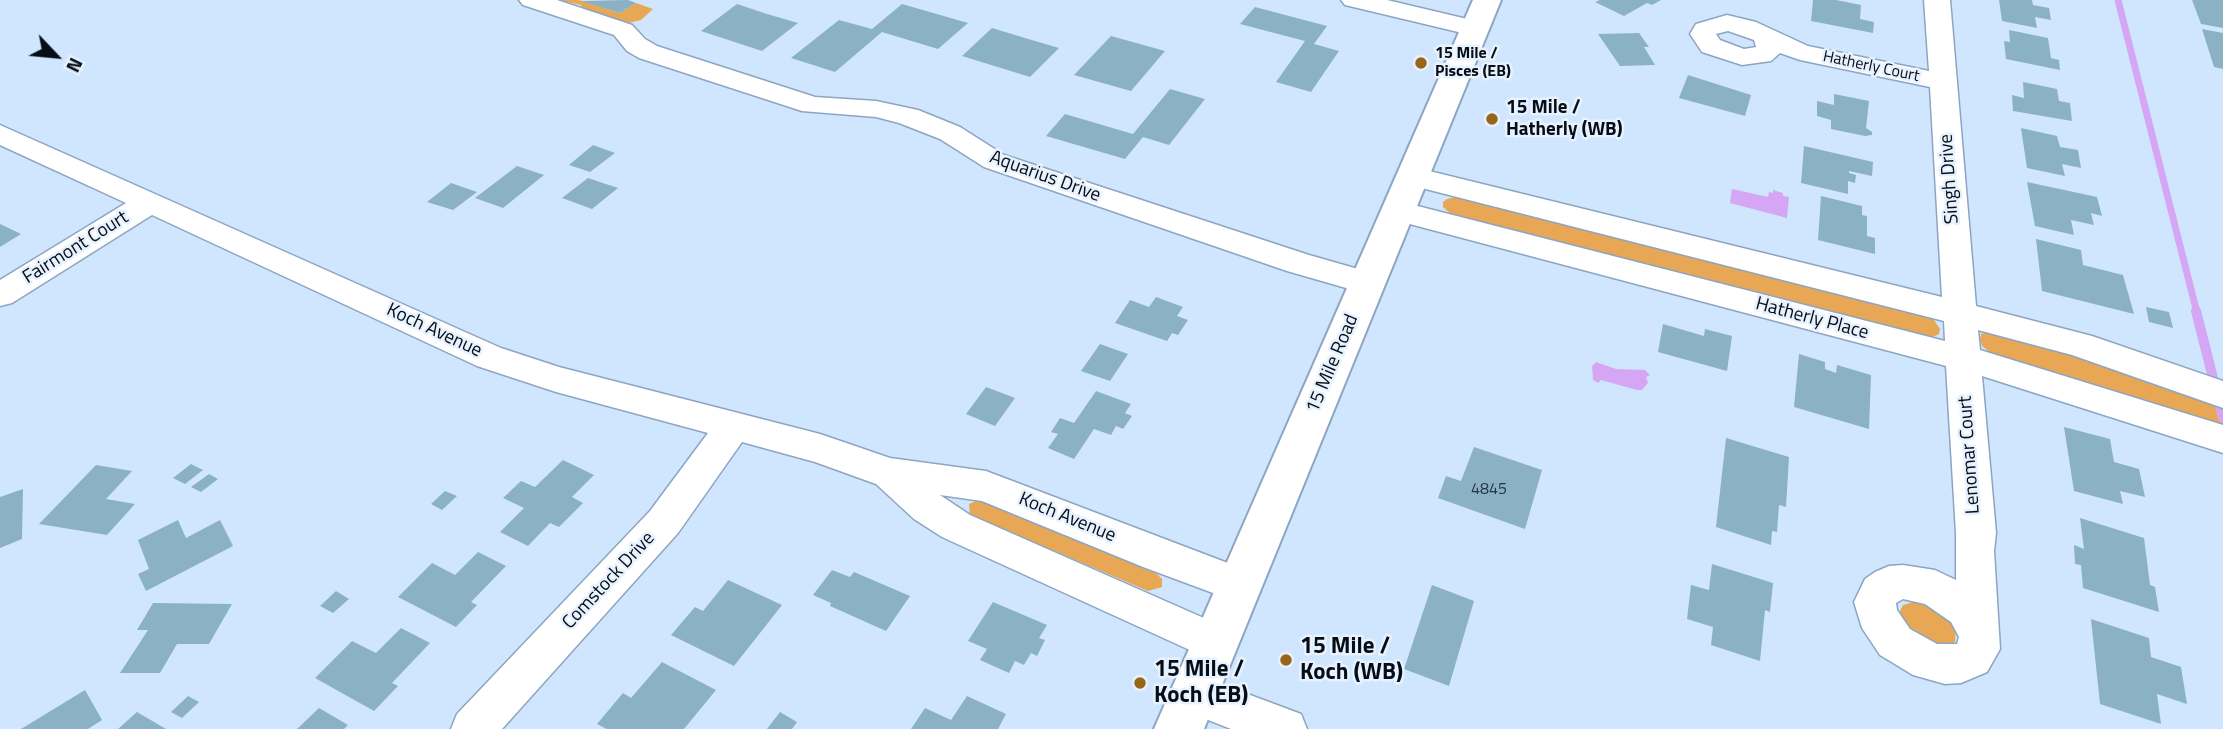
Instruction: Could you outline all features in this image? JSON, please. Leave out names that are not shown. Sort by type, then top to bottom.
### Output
[{"type":"main road","name":"15 Mile Road","points":[[1187,712],[1481,14]]},
{"type":"street","name":"Aquarius Drive","points":[[532,0],[623,30],[636,45],[648,52],[812,105],[876,109],[908,116],[950,132],[993,162],[1297,263],[1367,283]]},
{"type":"street","points":[[1354,0],[1481,14]]},
{"type":"street","name":"Singh Drive","points":[[1937,0],[1963,358]]},
{"type":"street","name":"Hatherly Court","points":[[1763,45],[1943,82]]},
{"type":"street","name":"Koch Avenue","points":[[0,134],[489,357],[556,379],[820,449],[889,473],[986,486],[1157,555],[1240,585]]},
{"type":"street","points":[[1413,176],[2080,345],[2223,395]]},
{"type":"street","name":"Fairmont Court","points":[[0,295],[151,202]]},
{"type":"street","name":"Hatherly Place","points":[[1398,211],[1963,358],[2105,400],[2223,439]]},
{"type":"street","name":"Lenomar Court","points":[[1963,358],[1976,533],[1974,551],[1980,636]]},
{"type":"street","name":"Comstock Drive","points":[[473,729],[664,522],[734,425]]},
{"type":"street","name":"Koch Avenue","points":[[889,473],[928,508],[956,526],[1216,643]]},
{"type":"street","points":[[1919,583],[1935,588],[1966,609],[1980,636],[1979,649],[1972,658],[1961,664],[1945,665],[1928,661],[1895,642],[1877,615],[1875,602],[1880,592],[1889,584],[1949,578],[1963,569],[1974,551]]},
{"type":"street","points":[[1187,712],[1285,729]]},
{"type":"shaded area","points":[[558,0],[579,0],[620,13],[636,3],[653,9],[641,20],[629,23],[582,8],[581,5]]},
{"type":"shaded area","points":[[1732,189],[1768,197],[1773,190],[1783,193],[1783,196],[1789,197],[1787,218],[1730,203]]},
{"type":"shaded area","points":[[1459,196],[1932,317],[1940,329],[1939,334],[1924,337],[1452,215],[1443,207],[1443,202]]},
{"type":"shaded area","points":[[1987,332],[2048,346],[2223,405],[2223,427],[1995,356],[1982,346],[1980,340],[1981,334]]},
{"type":"shaded area","points":[[1596,362],[1616,369],[1645,370],[1650,375],[1646,377],[1648,383],[1642,390],[1637,390],[1601,380],[1598,383],[1593,380],[1592,366]]},
{"type":"shaded area","points":[[981,499],[1157,574],[1162,579],[1162,587],[1148,591],[970,515],[969,504]]},
{"type":"shaded area","points":[[1917,601],[1927,602],[1946,613],[1956,629],[1955,642],[1942,647],[1915,638],[1900,618],[1900,611],[1903,605]]},
{"type":"building","points":[[628,0],[636,3],[620,13],[581,1]]},
{"type":"building","points":[[1661,0],[1652,5],[1647,3],[1624,16],[1595,2]]},
{"type":"building","points":[[1813,0],[1836,0],[1861,5],[1860,19],[1874,22],[1873,33],[1811,21]]},
{"type":"building","points":[[1999,0],[2032,0],[2033,5],[2049,8],[2051,20],[2035,17],[2037,28],[2002,21]]},
{"type":"building","points":[[2192,0],[2223,0],[2223,28],[2201,24]]},
{"type":"building","points":[[737,4],[798,23],[762,51],[701,31]]},
{"type":"building","points":[[902,4],[968,23],[938,49],[882,32],[835,72],[791,58],[839,20],[872,29]]},
{"type":"building","points":[[1255,7],[1327,26],[1314,44],[1339,51],[1311,92],[1276,82],[1305,41],[1240,24]]},
{"type":"building","points":[[992,28],[1059,48],[1030,77],[962,56]]},
{"type":"building","points":[[2202,29],[2223,33],[2223,69],[2214,67]]},
{"type":"building","points":[[2009,30],[2048,38],[2051,58],[2059,60],[2060,70],[2006,59],[2004,41],[2010,42]]},
{"type":"building","points":[[1639,33],[1649,47],[1644,47],[1655,65],[1620,66],[1598,34]]},
{"type":"building","points":[[1111,36],[1165,51],[1131,91],[1074,75]]},
{"type":"building","points":[[1688,75],[1751,95],[1745,116],[1679,98]]},
{"type":"building","points":[[2023,82],[2057,89],[2059,101],[2070,103],[2072,121],[2013,111],[2012,95],[2024,98]]},
{"type":"building","points":[[1170,89],[1205,99],[1169,145],[1143,137],[1125,159],[1046,136],[1065,114],[1133,134]]},
{"type":"building","points":[[1834,94],[1869,101],[1866,128],[1872,135],[1831,129],[1831,120],[1817,116],[1817,101],[1834,105]]},
{"type":"building","points":[[2021,128],[2057,136],[2060,147],[2078,150],[2081,168],[2062,164],[2065,176],[2027,168]]},
{"type":"building","points":[[593,145],[615,153],[590,172],[569,165]]},
{"type":"building","points":[[1804,146],[1873,162],[1872,176],[1849,171],[1856,175],[1855,183],[1848,181],[1848,194],[1801,183]]},
{"type":"building","points":[[517,166],[544,175],[503,208],[475,198]]},
{"type":"building","points":[[588,178],[618,188],[592,209],[562,198]]},
{"type":"building","points":[[2027,182],[2097,197],[2102,216],[2091,213],[2094,225],[2071,220],[2074,235],[2035,226]]},
{"type":"building","points":[[451,183],[477,192],[453,210],[427,202]]},
{"type":"building","points":[[1821,196],[1862,206],[1862,215],[1867,216],[1867,236],[1875,238],[1875,254],[1818,240]]},
{"type":"building","points":[[0,224],[21,234],[0,247]]},
{"type":"building","points":[[2036,239],[2081,250],[2083,265],[2123,275],[2134,314],[2042,291]]},
{"type":"building","points":[[1156,297],[1183,307],[1177,316],[1188,320],[1178,335],[1172,333],[1167,341],[1115,323],[1130,300],[1149,307]]},
{"type":"building","points":[[2146,307],[2169,312],[2173,328],[2149,322]]},
{"type":"building","points":[[1663,324],[1704,336],[1705,329],[1732,336],[1727,371],[1658,352]]},
{"type":"building","points":[[1100,344],[1128,354],[1110,381],[1081,371]]},
{"type":"building","points":[[1799,354],[1825,362],[1825,369],[1836,373],[1837,365],[1871,375],[1869,429],[1794,407]]},
{"type":"building","points":[[986,387],[1015,398],[995,426],[966,414]]},
{"type":"building","points":[[1096,391],[1131,404],[1125,413],[1132,416],[1123,429],[1116,426],[1111,435],[1094,429],[1074,459],[1048,448],[1058,434],[1051,432],[1060,418],[1074,423]]},
{"type":"building","points":[[2064,427],[2110,439],[2114,462],[2139,469],[2145,497],[2120,491],[2123,504],[2074,491]]},
{"type":"building","points":[[1726,438],[1789,457],[1786,507],[1779,505],[1777,532],[1772,531],[1771,545],[1716,527]]},
{"type":"building","points":[[1474,447],[1542,470],[1525,529],[1438,498],[1446,476],[1461,481]]},
{"type":"building","points":[[563,460],[594,475],[572,497],[583,503],[559,527],[550,523],[528,546],[500,532],[524,508],[503,498],[521,481],[535,487]]},
{"type":"building","points":[[191,464],[203,470],[185,484],[173,478]]},
{"type":"building","points":[[96,465],[132,471],[106,499],[135,504],[107,535],[39,524]]},
{"type":"building","points":[[209,474],[218,479],[201,492],[191,487]]},
{"type":"building","points":[[23,489],[22,539],[0,548],[0,497]]},
{"type":"building","points":[[445,491],[457,496],[442,510],[431,504]]},
{"type":"building","points":[[2080,518],[2144,538],[2150,585],[2155,587],[2159,612],[2083,588],[2081,565],[2075,564],[2074,545],[2084,549]]},
{"type":"building","points":[[178,520],[186,538],[220,520],[233,546],[146,591],[138,574],[149,569],[138,540]]},
{"type":"building","points":[[478,552],[506,566],[471,602],[477,605],[456,627],[398,597],[432,563],[455,575]]},
{"type":"building","points":[[1712,564],[1773,583],[1770,612],[1765,610],[1760,661],[1711,645],[1713,627],[1687,619],[1691,585],[1709,590]]},
{"type":"building","points":[[832,570],[850,577],[854,572],[910,596],[886,631],[830,606],[831,603],[813,595]]},
{"type":"building","points":[[728,580],[782,605],[734,666],[671,635],[695,607],[703,611]]},
{"type":"building","points":[[1432,585],[1474,601],[1449,686],[1404,669]]},
{"type":"building","points":[[336,591],[349,599],[333,613],[320,606]]},
{"type":"building","points":[[993,602],[1047,625],[1039,638],[1045,640],[1037,656],[1031,653],[1024,665],[1015,661],[1009,673],[980,660],[987,649],[968,641]]},
{"type":"building","points":[[153,603],[232,604],[209,644],[177,644],[160,673],[120,673],[148,630],[137,630]]},
{"type":"building","points":[[2091,619],[2149,638],[2151,657],[2181,667],[2187,704],[2157,694],[2161,724],[2100,704]]},
{"type":"building","points":[[401,628],[430,643],[392,683],[398,686],[374,711],[315,678],[352,641],[376,653]]},
{"type":"building","points":[[662,662],[716,690],[684,729],[607,729],[597,724],[623,693],[631,698]]},
{"type":"building","points":[[85,690],[102,720],[88,729],[21,729]]},
{"type":"building","points":[[188,696],[199,702],[182,718],[171,712]]},
{"type":"building","points":[[967,696],[1006,714],[998,729],[911,729],[925,708],[951,720]]},
{"type":"building","points":[[319,708],[348,725],[344,729],[297,729]]},
{"type":"building","points":[[137,712],[166,729],[118,729]]},
{"type":"building","points":[[780,712],[797,722],[792,729],[767,729]]},
{"type":"waterway","points":[[2118,0],[2197,313]]},
{"type":"waterway","points":[[2196,311],[2214,382]]},
{"type":"waterway","points":[[2220,406],[2223,418]]},
{"type":"place","name":"15 Mile / Pisces (EB)","points":[[1421,63]]},
{"type":"place","name":"15 Mile / Hatherly (WB)","points":[[1492,119]]},
{"type":"place","name":"15 Mile / Koch (WB)","points":[[1286,660]]},
{"type":"place","name":"15 Mile / Koch (EB)","points":[[1140,683]]}]
